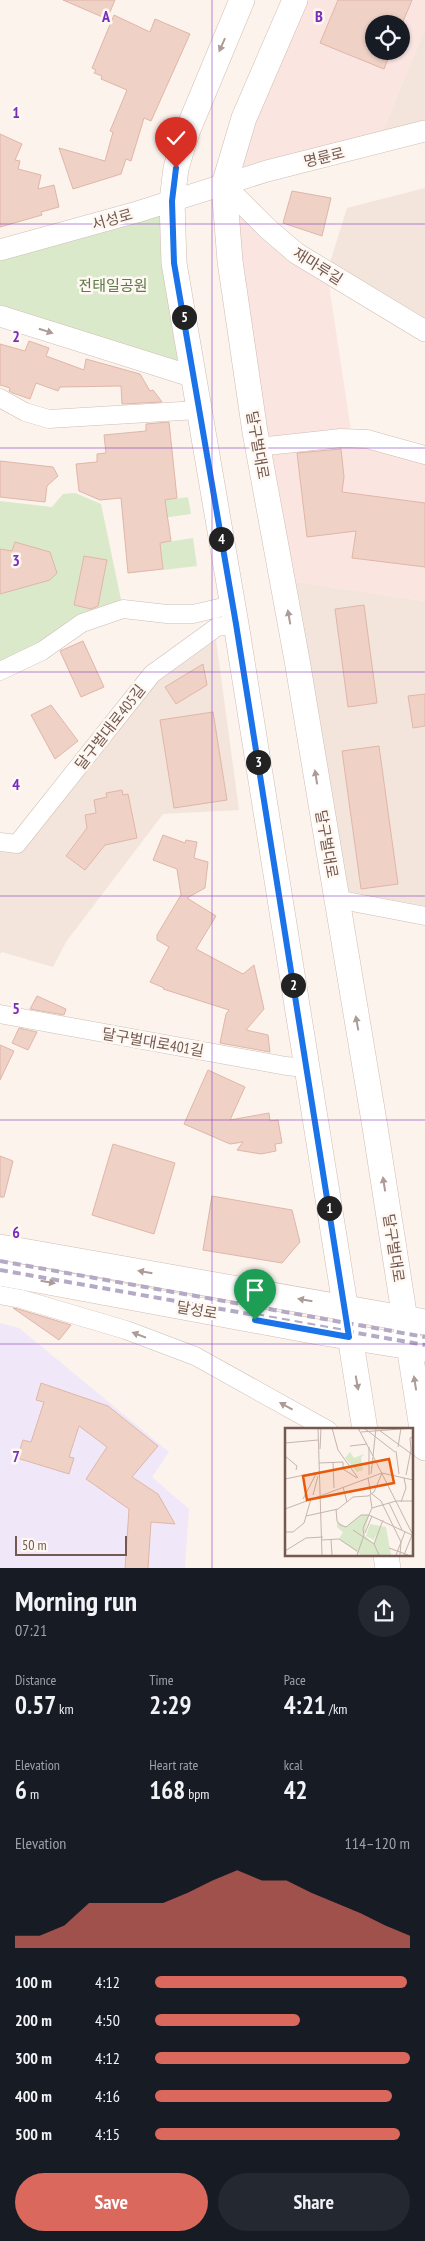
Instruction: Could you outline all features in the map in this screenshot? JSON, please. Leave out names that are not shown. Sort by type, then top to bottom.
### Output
[{"type":"main road","points":[[242,0],[187,132],[176,168],[172,201],[174,263],[234,614],[365,1428]]},
{"type":"main road","name":"달구벌대로","points":[[295,0],[244,118],[224,185],[230,261],[258,447],[297,660],[336,899],[415,1320],[425,1448]]},
{"type":"main road","points":[[0,1247],[415,1320]]},
{"type":"main road","name":"달성로","points":[[0,1273],[349,1337],[417,1347]]},
{"type":"street","name":"명륜로","points":[[224,185],[267,171],[425,131]]},
{"type":"street","name":"서성로","points":[[0,250],[224,185]]},
{"type":"street","name":"재마루길","points":[[224,185],[267,228],[296,253],[425,331]]},
{"type":"street","points":[[0,316],[194,377]]},
{"type":"street","points":[[0,398],[25,412],[49,418],[198,410]]},
{"type":"street","points":[[258,447],[341,438],[367,439],[425,455]]},
{"type":"street","points":[[0,672],[42,651],[82,623],[123,609],[167,614],[234,614]]},
{"type":"street","name":"달구벌대로405길","points":[[0,842],[17,844],[152,674],[234,614]]},
{"type":"street","name":"달구벌대로","points":[[336,899],[425,916]]},
{"type":"street","name":"달구벌대로401길","points":[[0,1014],[286,1066],[306,1068]]},
{"type":"street","points":[[0,1295],[21,1299],[126,1330],[195,1356],[324,1428]]},
{"type":"shaded area","points":[[295,0],[425,0],[425,29],[377,144],[224,185]]},
{"type":"shaded area","points":[[425,29],[425,131],[377,144]]},
{"type":"shaded area","points":[[224,185],[327,272],[353,444],[425,456],[425,601],[290,581]]},
{"type":"shaded area","points":[[425,188],[425,331],[327,272],[347,208]]},
{"type":"shaded area","points":[[290,581],[425,601],[425,906],[345,891]]},
{"type":"shaded area","points":[[216,640],[239,810],[163,814],[66,942],[53,967],[2,952],[0,954],[0,851],[17,853],[156,683]]},
{"type":"shaded area","points":[[0,1323],[19,1328],[169,1452],[152,1477],[189,1509],[185,1568],[0,1568]]},
{"type":"green space","name":"전태일공원","points":[[172,201],[194,377],[0,316],[0,250]]},
{"type":"green space","points":[[75,493],[101,504],[123,609],[0,669],[0,501],[52,507],[63,494]]},
{"type":"green space","points":[[188,497],[191,514],[162,518],[160,501]]},
{"type":"green space","points":[[193,538],[197,566],[163,570],[160,543]]},
{"type":"building","points":[[63,0],[115,0],[107,19]]},
{"type":"building","points":[[338,0],[412,0],[406,15],[365,15],[365,60],[388,60],[384,69],[320,43]]},
{"type":"building","points":[[114,15],[150,32],[155,19],[190,34],[151,121],[144,118],[131,161],[126,159],[121,174],[73,189],[59,148],[105,161],[113,132],[110,131],[127,90],[101,79],[102,76],[94,73],[96,70],[92,68]]},
{"type":"building","points":[[0,134],[22,144],[15,160],[20,161],[18,169],[41,175],[38,189],[54,185],[59,207],[41,212],[42,215],[0,227]]},
{"type":"building","points":[[292,191],[331,198],[322,236],[283,223]]},
{"type":"building","points":[[29,341],[49,348],[46,356],[84,370],[86,359],[140,374],[150,391],[153,390],[162,402],[122,404],[121,386],[60,387],[58,391],[36,383],[30,399],[13,393],[9,391],[10,388],[0,385],[0,344],[25,351]]},
{"type":"building","points":[[169,422],[177,498],[165,500],[171,541],[160,543],[163,569],[128,573],[121,498],[100,500],[79,491],[76,464],[97,462],[97,454],[106,453],[104,435],[146,431],[146,424]]},
{"type":"building","points":[[341,449],[344,477],[342,492],[425,503],[425,567],[352,558],[356,531],[307,537],[297,453]]},
{"type":"building","points":[[0,461],[53,467],[58,476],[47,486],[45,502],[0,497]]},
{"type":"building","points":[[15,542],[50,552],[57,573],[50,580],[0,594],[0,549],[12,551]]},
{"type":"building","points":[[84,556],[107,560],[98,606],[91,609],[74,605]]},
{"type":"building","points":[[364,605],[377,703],[348,707],[335,609]]},
{"type":"building","points":[[83,641],[104,687],[81,697],[60,651]]},
{"type":"building","points":[[203,664],[207,685],[176,704],[165,687]]},
{"type":"building","points":[[425,694],[425,726],[413,728],[408,696]]},
{"type":"building","points":[[51,705],[78,741],[55,759],[31,715]]},
{"type":"building","points":[[213,712],[227,800],[174,808],[160,720]]},
{"type":"building","points":[[379,746],[398,884],[361,889],[342,751]]},
{"type":"building","points":[[122,790],[123,795],[128,794],[137,838],[105,845],[85,870],[66,856],[87,828],[85,815],[96,813],[94,800],[107,797],[106,793]]},
{"type":"building","points":[[163,835],[185,843],[186,840],[197,842],[194,858],[208,862],[205,888],[187,898],[216,916],[196,949],[243,974],[254,965],[264,1009],[246,1030],[268,1035],[270,1052],[220,1043],[226,1014],[229,1010],[163,989],[150,982],[169,947],[157,940],[157,935],[181,895],[177,869],[153,860]]},
{"type":"building","points":[[37,996],[66,1009],[64,1015],[30,1009]]},
{"type":"building","points":[[19,1028],[37,1032],[28,1050],[12,1043]]},
{"type":"building","points":[[0,1045],[14,1051],[0,1080]]},
{"type":"building","points":[[208,1070],[245,1087],[230,1120],[269,1113],[270,1121],[278,1120],[282,1143],[275,1144],[276,1151],[261,1154],[237,1150],[243,1142],[230,1144],[184,1124]]},
{"type":"building","points":[[113,1144],[175,1163],[154,1234],[92,1215]]},
{"type":"building","points":[[0,1156],[13,1161],[4,1197],[0,1197]]},
{"type":"building","points":[[212,1196],[292,1210],[300,1242],[282,1263],[203,1250]]},
{"type":"building","points":[[13,1308],[18,1309],[71,1325],[59,1340]]},
{"type":"building","points":[[41,1383],[108,1406],[158,1446],[132,1477],[158,1494],[175,1524],[151,1522],[148,1568],[125,1568],[129,1509],[86,1479],[107,1447],[79,1426],[69,1457],[74,1458],[69,1474],[17,1458],[23,1440],[31,1442],[44,1402],[36,1400]]},
{"type":"railway","points":[[0,1261],[425,1337]]},
{"type":"railway","points":[[0,1270],[425,1345]]},
{"type":"route","points":[[176,168],[172,201],[174,263],[236,624],[349,1337],[255,1320]]}]
